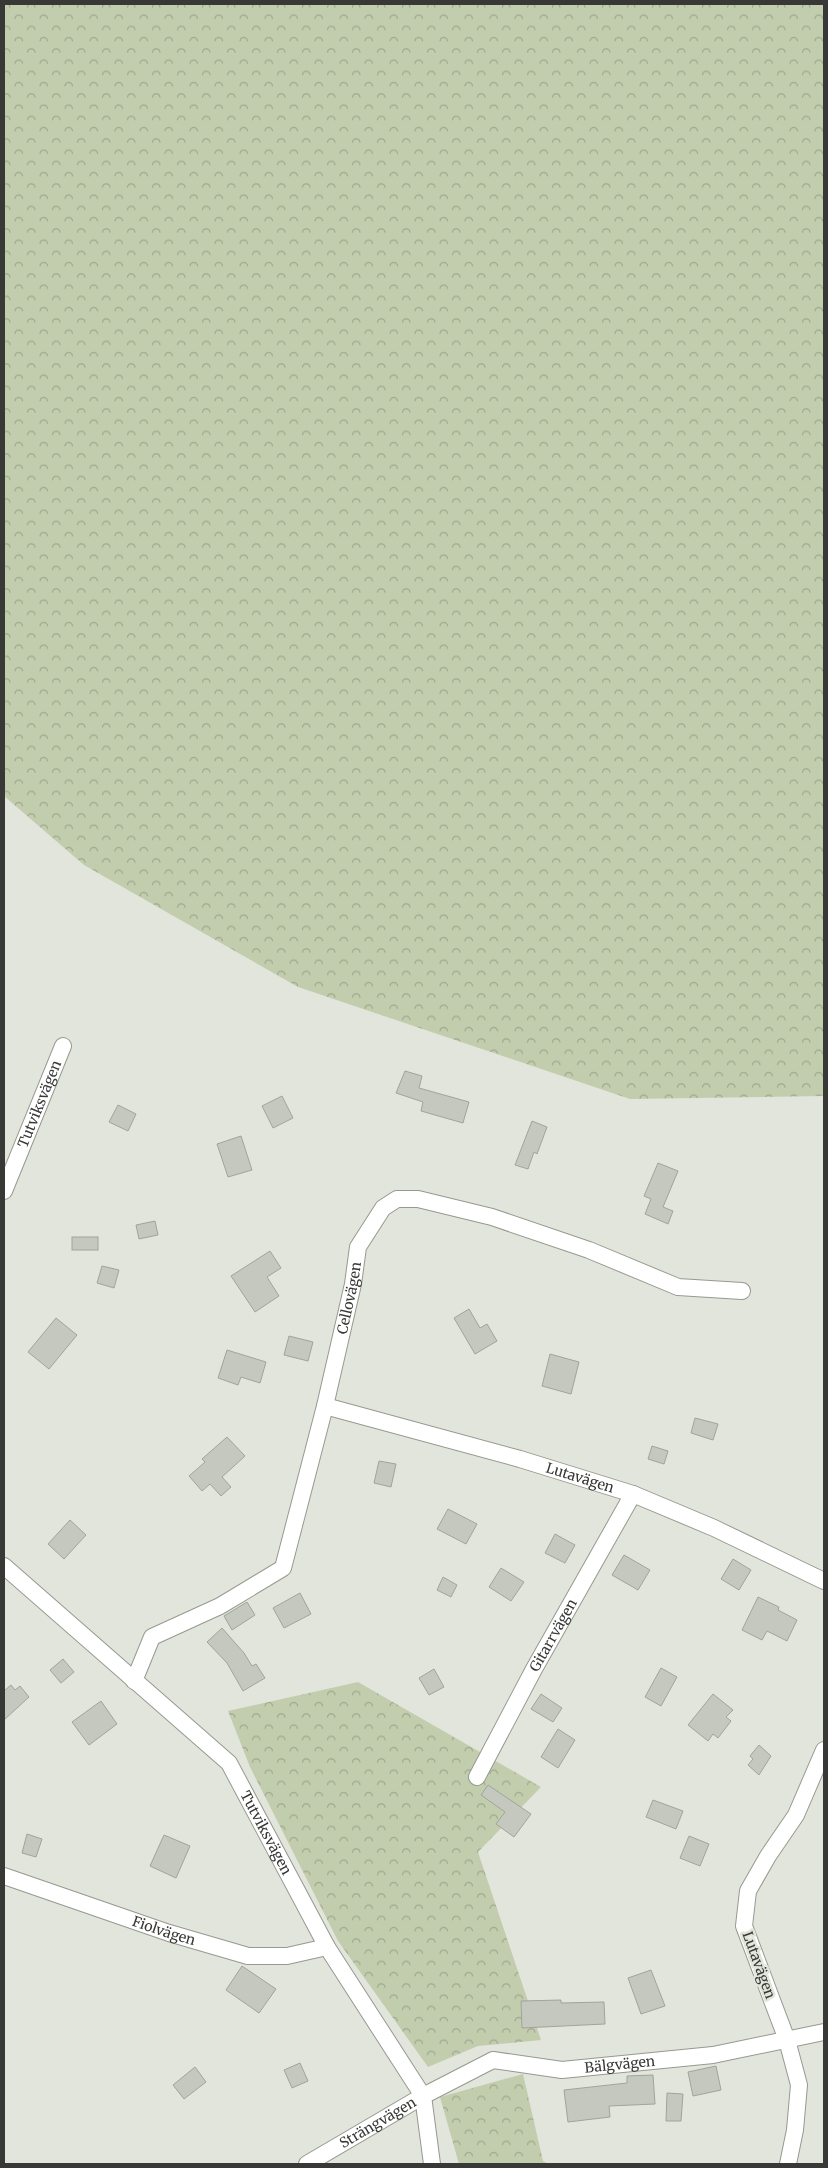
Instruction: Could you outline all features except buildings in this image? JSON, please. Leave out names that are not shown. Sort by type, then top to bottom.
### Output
[{"type":"street","name":"Tutviksvägen","points":[[4,1191],[63,1046]]},
{"type":"street","name":"Cellovägen","points":[[134,1681],[152,1637],[220,1606],[283,1568],[325,1406],[353,1284],[358,1247],[383,1208],[397,1200],[418,1199],[492,1218],[589,1250],[678,1287],[742,1291]]},
{"type":"street","name":"Lutavägen","points":[[325,1406],[520,1459],[633,1494],[714,1528],[824,1581]]},
{"type":"street","name":"Gitarrvägen","points":[[477,1777],[534,1668],[633,1494]]},
{"type":"street","name":"Tutviksvägen","points":[[4,1566],[229,1763],[327,1947],[423,2096],[432,2164]]},
{"type":"street","name":"Lutavägen","points":[[788,2164],[795,2130],[799,2085],[787,2040],[744,1926],[748,1891],[768,1856],[796,1815],[824,1750]]},
{"type":"street","name":"Fiolvägen","points":[[4,1876],[169,1933],[248,1956],[287,1956],[327,1947]]},
{"type":"street","name":"Bälgvägen","points":[[423,2096],[493,2060],[562,2070],[713,2055],[824,2032]]},
{"type":"street","name":"Strängvägen","points":[[307,2164],[423,2096]]},
{"type":"green space","points":[[4,4],[824,4],[824,1096],[630,1099],[298,987],[84,865],[4,796]]},
{"type":"green space","points":[[358,1682],[541,1787],[478,1852],[541,2040],[478,2046],[428,2067],[338,1941],[250,1767],[228,1711]]},
{"type":"green space","points":[[523,2074],[543,2161],[549,2164],[459,2164],[440,2097]]}]
